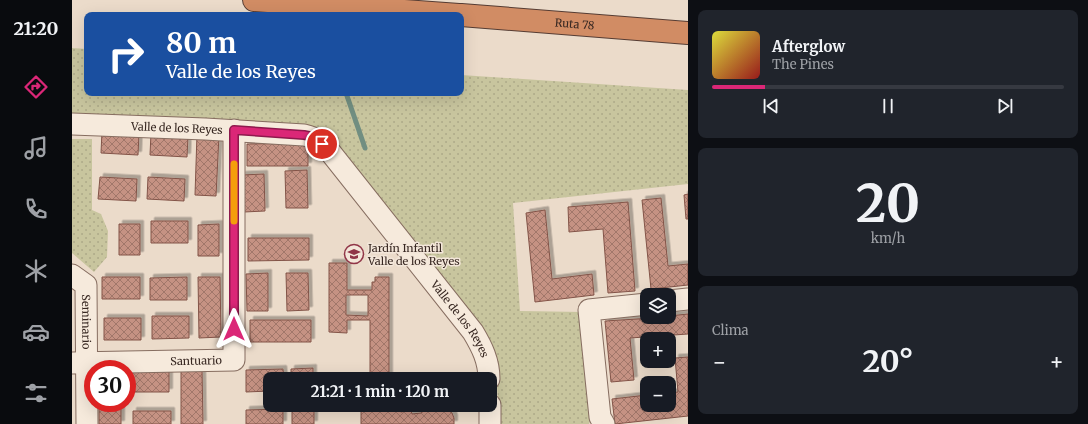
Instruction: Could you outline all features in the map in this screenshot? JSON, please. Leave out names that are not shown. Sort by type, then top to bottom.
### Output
[{"type":"highway","name":"Ruta 78","points":[[254,0],[419,12]]},
{"type":"highway","name":"Ruta 78","points":[[464,15],[688,32]]},
{"type":"street","name":"Valle de los Reyes","points":[[72,124],[234,130],[314,137],[322,144],[473,332],[485,355],[489,372]]},
{"type":"street","name":"Santuario","points":[[79,363],[234,360],[234,130]]},
{"type":"street","name":"Seminario","points":[[72,275],[86,285],[79,363],[87,424]]},
{"type":"street","points":[[676,300],[688,299]]},
{"type":"street","points":[[604,424],[600,417],[589,310],[640,305]]},
{"type":"street","points":[[490,412],[490,424]]},
{"type":"shaded area","points":[[72,48],[84,49],[84,96],[464,96],[464,75],[688,90],[688,184],[513,203],[520,311],[583,312],[591,417],[589,424],[499,424],[496,365],[336,149],[72,117]]},
{"type":"shaded area","points":[[72,139],[92,139],[92,210],[101,214],[108,231],[107,257],[94,272],[72,253]]},
{"type":"building","points":[[102,131],[139,133],[138,155],[101,153]]},
{"type":"building","points":[[151,133],[188,136],[187,157],[150,155]]},
{"type":"building","points":[[197,134],[219,135],[216,196],[195,195]]},
{"type":"building","points":[[308,143],[308,166],[247,166],[247,144]]},
{"type":"building","points":[[307,170],[308,208],[286,208],[285,171]]},
{"type":"building","points":[[264,174],[265,211],[244,212],[242,175]]},
{"type":"building","points":[[100,177],[137,179],[136,201],[98,199]]},
{"type":"building","points":[[148,177],[185,179],[184,201],[147,199]]},
{"type":"building","points":[[688,194],[688,219],[686,219],[684,195]]},
{"type":"building","points":[[661,198],[668,266],[688,264],[688,285],[651,288],[642,200]]},
{"type":"building","points":[[628,202],[635,291],[608,293],[603,229],[569,232],[568,207]]},
{"type":"building","points":[[545,210],[552,279],[592,274],[594,295],[535,302],[526,213]]},
{"type":"building","points":[[151,221],[188,221],[188,243],[151,243]]},
{"type":"building","points":[[119,224],[140,224],[140,255],[119,255]]},
{"type":"building","points":[[219,224],[219,256],[198,256],[198,225]]},
{"type":"building","points":[[248,238],[309,238],[309,260],[248,261]]},
{"type":"building","points":[[329,263],[347,263],[347,290],[372,290],[372,282],[375,282],[375,277],[389,277],[389,372],[370,372],[370,320],[347,320],[347,333],[329,332]],"holes":[[[346,295],[368,295],[368,316],[346,315]]]},
{"type":"building","points":[[268,273],[268,311],[247,311],[246,274]]},
{"type":"building","points":[[286,273],[308,273],[309,310],[287,311]]},
{"type":"building","points":[[102,277],[140,277],[140,299],[102,299]]},
{"type":"building","points":[[187,277],[187,300],[150,300],[150,278]]},
{"type":"building","points":[[198,277],[220,277],[221,337],[199,338]]},
{"type":"building","points":[[688,314],[688,334],[676,335],[676,332],[640,332],[640,337],[630,338],[634,380],[611,382],[605,321],[640,319],[640,324],[676,324],[676,315]]},
{"type":"building","points":[[152,316],[189,316],[189,338],[152,339]]},
{"type":"building","points":[[104,318],[141,318],[141,340],[104,340]]},
{"type":"building","points":[[250,320],[311,320],[311,342],[250,342]]},
{"type":"building","points":[[688,357],[688,416],[615,424],[612,399],[640,396],[640,412],[676,412],[676,392],[678,392],[676,358]]},
{"type":"building","points":[[313,368],[313,372],[291,372],[291,369]]},
{"type":"building","points":[[283,369],[283,372],[263,372],[263,391],[246,392],[246,370]]},
{"type":"building","points":[[136,370],[169,370],[169,392],[136,392]]},
{"type":"building","points":[[181,370],[202,370],[203,424],[181,424]]},
{"type":"building","points":[[246,410],[263,410],[263,412],[283,412],[283,424],[246,424]]},
{"type":"building","points":[[171,411],[171,424],[133,424],[133,412]]},
{"type":"building","points":[[99,412],[121,412],[121,424],[99,424]]},
{"type":"building","points":[[292,412],[314,412],[314,424],[292,424]]},
{"type":"building","points":[[361,412],[412,412],[412,414],[422,412],[450,412],[454,418],[454,424],[361,424]]},
{"type":"waterway","points":[[347,96],[365,148]]},
{"type":"slow traffic","points":[[234,164],[234,221]]},
{"type":"place","name":"Jardín Infantil Valle de los Reyes","points":[[354,254]]},
{"type":"route","points":[[234,329],[234,130],[304,135],[314,137],[322,144]]}]
